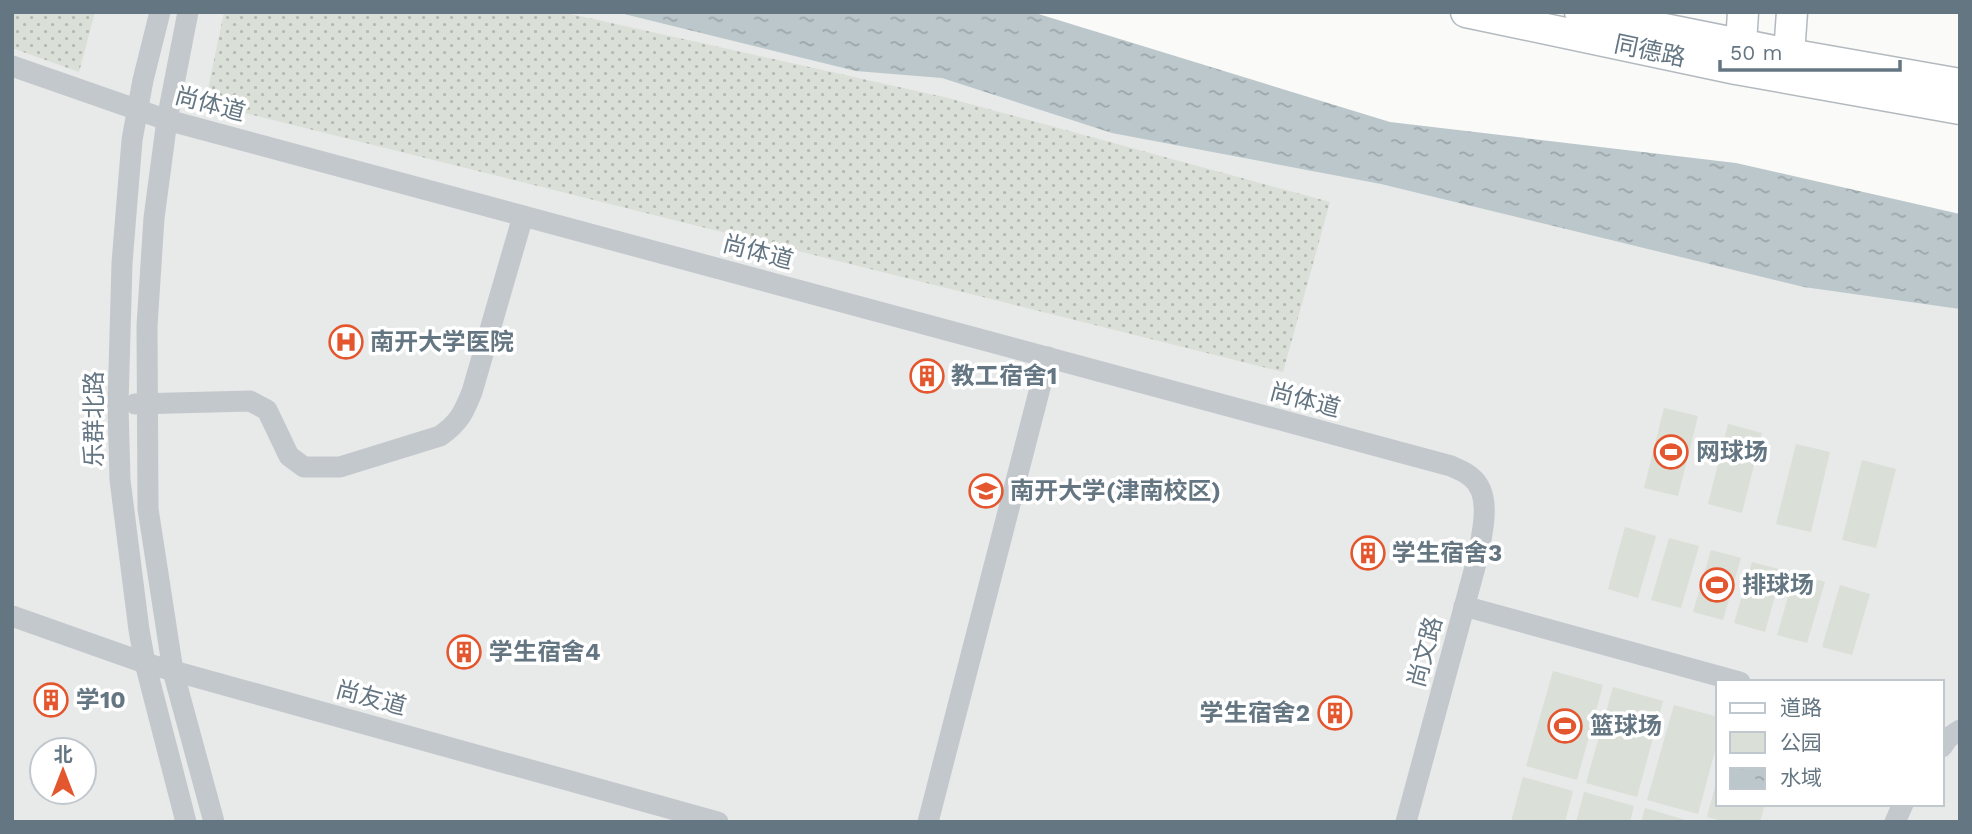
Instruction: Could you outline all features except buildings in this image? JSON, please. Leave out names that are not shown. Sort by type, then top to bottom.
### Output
[{"type":"main road","name":"同德路","points":[[1466,12],[1786,65],[1960,84]]},
{"type":"main road","name":"同德路","points":[[1580,12],[1738,57]]},
{"type":"main road","points":[[1738,57],[1743,12]]},
{"type":"main road","points":[[1786,65],[1792,12]]},
{"type":"main road","name":"同德路","points":[[1786,65],[1960,108]]},
{"type":"street","name":"乐群北路","points":[[160,12],[132,140],[122,263],[118,405],[120,480],[145,663],[186,822]]},
{"type":"street","points":[[188,12],[167,120],[154,218],[148,326],[148,509],[173,671],[214,822]]},
{"type":"street","name":"尚体道","points":[[12,66],[167,120],[1451,466],[1472,477],[1482,495]]},
{"type":"street","points":[[118,405],[250,401],[267,410],[289,456],[304,467],[340,467],[440,436],[462,415],[472,392],[523,216]]},
{"type":"street","points":[[928,822],[1048,357]]},
{"type":"street","name":"尚文路","points":[[1406,822],[1480,543],[1484,518],[1482,495]]},
{"type":"street","points":[[1464,606],[1734,680]]},
{"type":"street","name":"尚友道","points":[[12,616],[145,663],[718,822]]},
{"type":"street","points":[[1895,822],[1902,806]]},
{"type":"shaded area","name":"南开大学(津南校区)","points":[[12,12],[854,12],[1960,301],[1960,822],[12,822]]},
{"type":"green space","points":[[12,12],[95,12],[79,72],[12,48]]},
{"type":"green space","points":[[224,12],[562,12],[948,98],[1330,202],[1283,372],[205,103]]},
{"type":"green space","name":"网球场","points":[[1664,408],[1698,416],[1678,496],[1644,488]]},
{"type":"green space","name":"网球场","points":[[1728,424],[1762,433],[1742,513],[1708,504]]},
{"type":"green space","name":"网球场","points":[[1796,444],[1830,452],[1811,532],[1776,524]]},
{"type":"green space","points":[[1862,460],[1896,469],[1876,548],[1842,540]]},
{"type":"green space","points":[[1625,527],[1656,536],[1638,598],[1608,589]]},
{"type":"green space","name":"排球场","points":[[1669,538],[1699,546],[1681,608],[1651,600]]},
{"type":"green space","name":"排球场","points":[[1711,550],[1741,558],[1723,620],[1693,612]]},
{"type":"green space","name":"排球场","points":[[1752,562],[1782,570],[1765,632],[1734,623]]},
{"type":"green space","name":"排球场","points":[[1795,573],[1825,582],[1807,643],[1777,635]]},
{"type":"green space","name":"排球场","points":[[1840,585],[1870,594],[1852,655],[1822,647]]},
{"type":"green space","name":"篮球场","points":[[1553,671],[1603,685],[1577,780],[1526,766]]},
{"type":"green space","name":"篮球场","points":[[1613,687],[1663,701],[1637,797],[1586,783]]},
{"type":"green space","name":"篮球场","points":[[1674,705],[1716,716],[1716,747],[1698,814],[1647,800]]},
{"type":"green space","name":"篮球场","points":[[1523,777],[1573,791],[1565,822],[1511,822]]},
{"type":"green space","name":"篮球场","points":[[1716,783],[1716,806],[1764,806],[1760,822],[1726,822],[1707,817]]},
{"type":"green space","name":"篮球场","points":[[1584,792],[1634,806],[1630,822],[1576,822]]},
{"type":"green space","name":"篮球场","points":[[1645,808],[1692,822],[1641,822]]},
{"type":"water","points":[[616,12],[1032,12],[1390,122],[1736,163],[1960,214],[1960,309],[1804,287],[1381,184],[1112,133],[942,78],[856,71]]},
{"type":"place","name":"南开大学医院","points":[[346,342]]},
{"type":"place","name":"教工宿舍1","points":[[927,376]]},
{"type":"place","name":"网球场","points":[[1671,452]]},
{"type":"place","name":"南开大学(津南校区)","points":[[986,491]]},
{"type":"place","name":"学生宿舍3","points":[[1368,553]]},
{"type":"place","name":"排球场","points":[[1717,585]]},
{"type":"place","name":"学生宿舍4","points":[[464,652]]},
{"type":"place","name":"学10","points":[[51,700]]},
{"type":"place","name":"学生宿舍2","points":[[1335,713]]},
{"type":"place","name":"篮球场","points":[[1565,726]]}]
